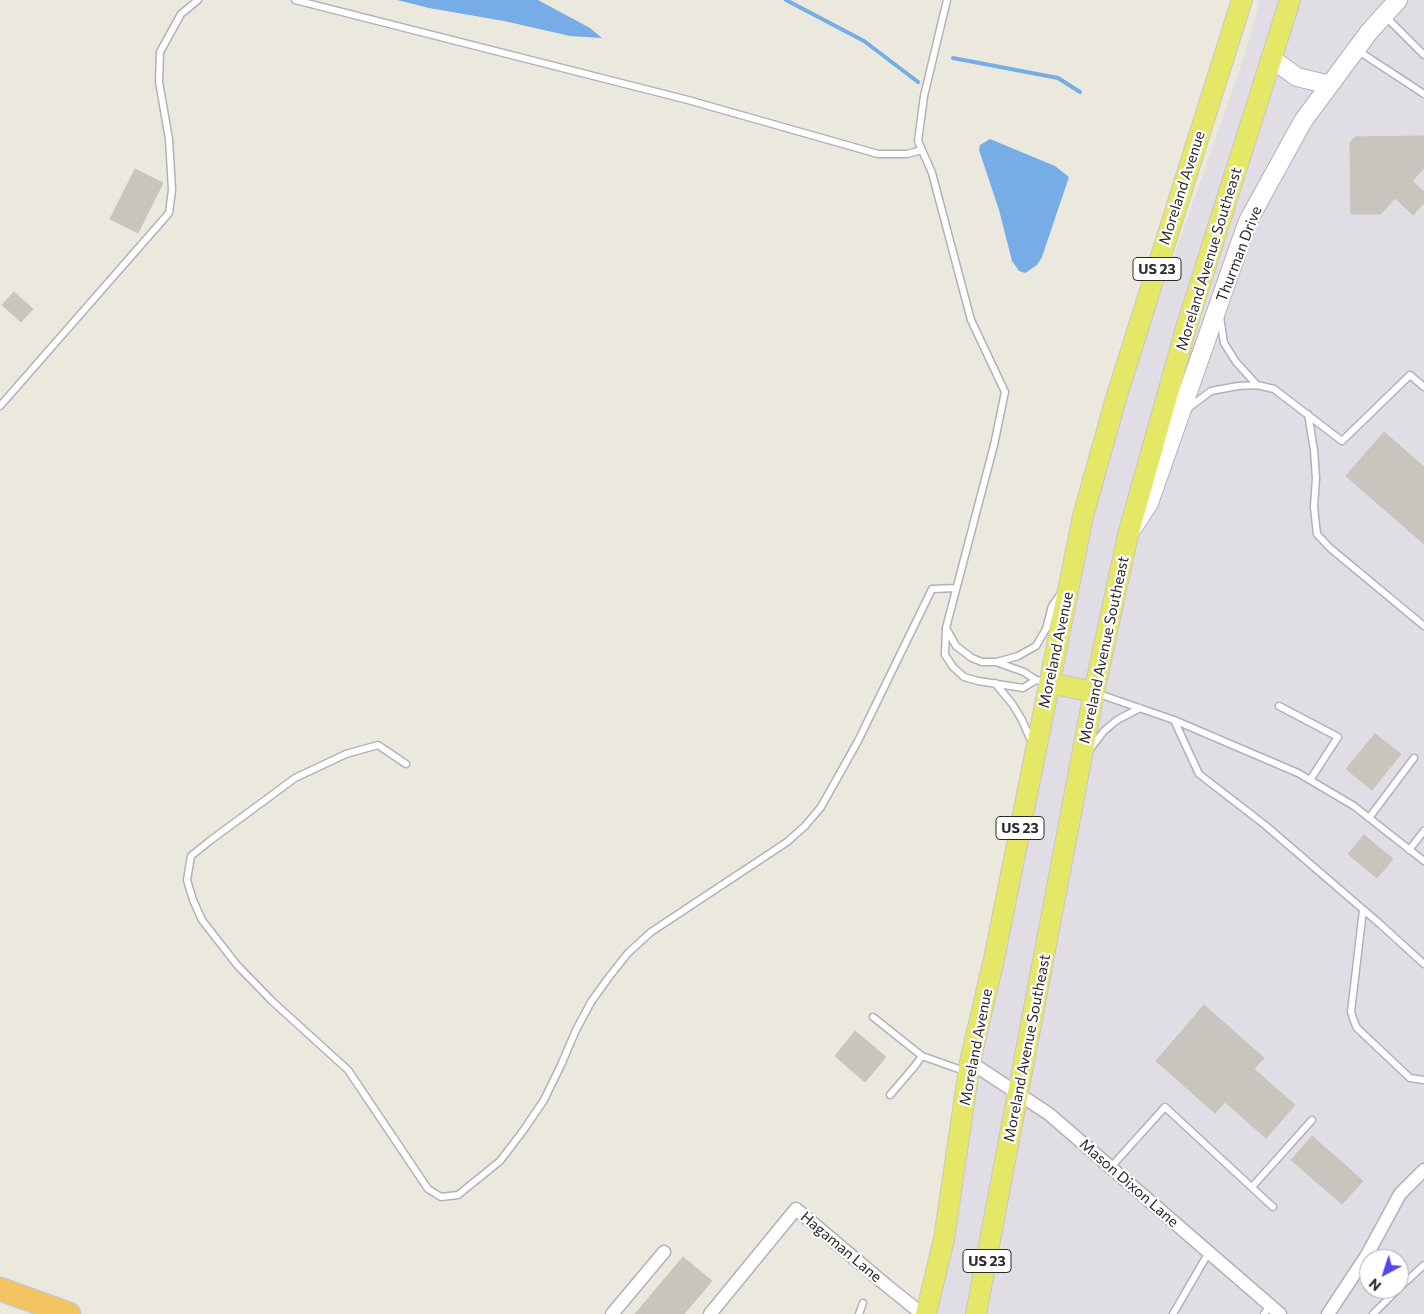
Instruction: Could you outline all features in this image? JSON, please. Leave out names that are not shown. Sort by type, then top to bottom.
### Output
[{"type":"highway","points":[[0,1289],[69,1314]]},
{"type":"main road","name":"Moreland Avenue","points":[[926,1314],[944,1239],[969,1068],[994,959],[1036,752],[1043,682],[1070,579],[1083,516],[1117,395],[1242,0]]},
{"type":"main road","name":"Moreland Avenue Southeast","points":[[976,1314],[1094,692],[1128,535],[1187,324],[1290,0]]},
{"type":"main road","name":"Thurman Drive","points":[[1128,535],[1149,503],[1248,221],[1303,121],[1369,32],[1398,0]]},
{"type":"main road","points":[[1272,58],[1297,77],[1330,85]]},
{"type":"main road","points":[[1043,682],[1094,692]]},
{"type":"street","name":"Mason Dixon Lane","points":[[969,1068],[1050,1114],[1209,1252],[1267,1310],[1280,1314]]},
{"type":"street","points":[[1328,1314],[1367,1255],[1400,1194],[1424,1170]]},
{"type":"street","name":"Hagaman Lane","points":[[710,1314],[796,1209],[922,1314]]},
{"type":"street","points":[[612,1314],[664,1252]]},
{"type":"lane","points":[[0,406],[169,213],[172,190],[169,139],[159,82],[160,52],[181,14],[198,0]]},
{"type":"lane","points":[[295,0],[688,100],[878,154],[907,154],[922,150]]},
{"type":"lane","points":[[946,0],[924,96],[918,141],[932,173],[971,320],[1005,392],[994,444],[946,628],[945,655],[953,667],[964,676],[978,681],[1022,688],[1043,682]]},
{"type":"lane","points":[[1384,16],[1424,54]]},
{"type":"lane","points":[[1356,50],[1424,94]]},
{"type":"lane","points":[[1218,306],[1224,343],[1236,362],[1256,385]]},
{"type":"lane","points":[[1180,415],[1211,391],[1256,385],[1274,390],[1342,441],[1410,375],[1424,387]]},
{"type":"lane","points":[[1308,414],[1314,450],[1316,478],[1314,507],[1317,534],[1330,548],[1424,626]]},
{"type":"lane","points":[[946,628],[956,646],[972,658],[982,662],[996,662],[1018,656],[1036,646],[1046,629],[1052,606],[1070,579]]},
{"type":"lane","points":[[406,764],[378,745],[346,754],[295,778],[191,856],[187,880],[202,920],[272,1001],[348,1070],[428,1189],[441,1197],[458,1195],[500,1161],[523,1131],[544,1100],[576,1030],[592,1002],[628,953],[651,932],[787,842],[821,808],[858,741],[932,589],[956,588]]},
{"type":"lane","points":[[996,662],[1024,672],[1043,682]]},
{"type":"lane","points":[[995,684],[1013,705],[1036,752]]},
{"type":"lane","points":[[1094,692],[1174,720],[1298,773],[1354,806],[1424,861]]},
{"type":"lane","points":[[1279,706],[1338,737],[1310,780]]},
{"type":"lane","points":[[1082,760],[1104,731],[1117,720],[1140,708]]},
{"type":"lane","points":[[1174,720],[1199,774],[1265,825],[1424,964]]},
{"type":"lane","points":[[1369,818],[1414,758]]},
{"type":"lane","points":[[1409,850],[1424,831]]},
{"type":"lane","points":[[1363,910],[1351,1012],[1354,1021],[1357,1028],[1410,1078],[1424,1080]]},
{"type":"lane","points":[[873,1017],[922,1056],[969,1068]]},
{"type":"lane","points":[[890,1095],[922,1056]]},
{"type":"lane","points":[[1111,1167],[1165,1107],[1274,1207]]},
{"type":"lane","points":[[1252,1187],[1312,1120]]},
{"type":"lane","points":[[1173,1314],[1209,1252]]},
{"type":"lane","points":[[1409,1279],[1424,1265]]},
{"type":"lane","points":[[1373,1314],[1389,1299]]},
{"type":"lane","points":[[859,1314],[863,1303]]},
{"type":"shaded area","points":[[1260,0],[1424,0],[1424,1314],[926,1314],[1040,697],[1117,419],[1244,57]]},
{"type":"water","points":[[397,0],[538,0],[590,28],[602,38],[570,36]]},
{"type":"water","points":[[990,139],[1055,166],[1069,177],[1042,257],[1037,265],[1025,273],[1019,271],[1012,261],[999,210],[979,150],[980,145]]},
{"type":"building","points":[[1424,136],[1424,168],[1412,181],[1424,192],[1424,203],[1413,215],[1395,198],[1381,214],[1351,214],[1350,142],[1355,137]]},
{"type":"building","points":[[135,169],[163,183],[138,233],[110,219]]},
{"type":"building","points":[[14,292],[33,309],[21,322],[2,305]]},
{"type":"building","points":[[1384,432],[1424,467],[1424,544],[1346,476]]},
{"type":"building","points":[[1375,734],[1401,754],[1372,790],[1346,769]]},
{"type":"building","points":[[1364,835],[1393,859],[1377,878],[1348,854]]},
{"type":"building","points":[[1204,1005],[1264,1058],[1254,1069],[1295,1105],[1266,1138],[1225,1102],[1215,1113],[1156,1061]]},
{"type":"building","points":[[855,1031],[886,1057],[865,1082],[835,1056]]},
{"type":"building","points":[[1312,1136],[1363,1181],[1342,1204],[1291,1160]]},
{"type":"building","points":[[683,1257],[712,1281],[684,1314],[635,1314]]},
{"type":"waterway","points":[[786,0],[864,41],[918,82]]},
{"type":"waterway","points":[[953,58],[1058,78],[1080,92]]}]
